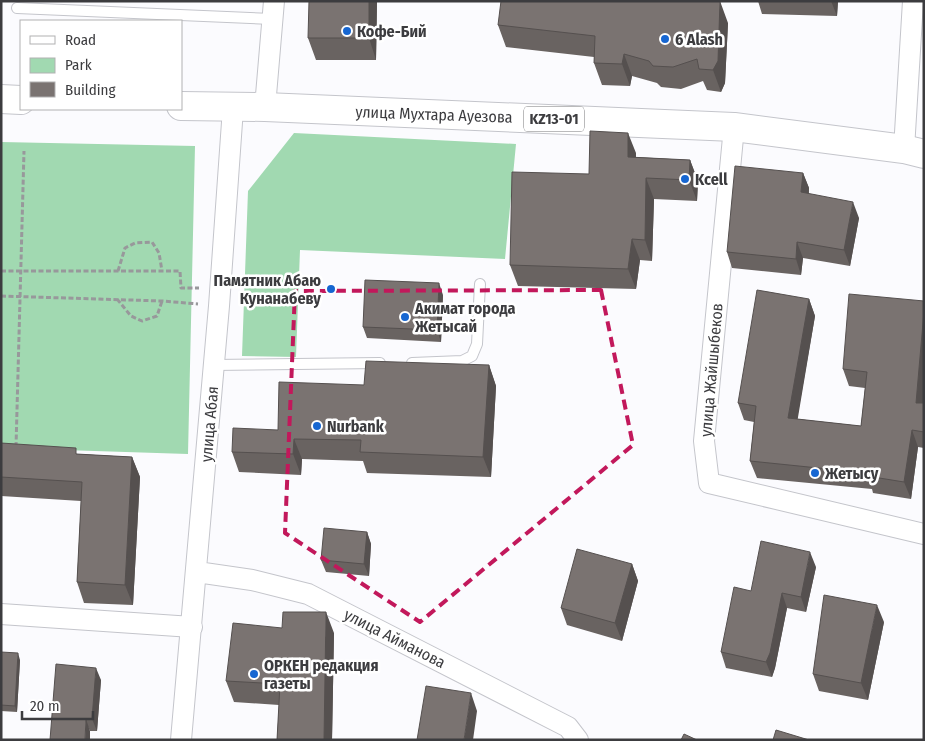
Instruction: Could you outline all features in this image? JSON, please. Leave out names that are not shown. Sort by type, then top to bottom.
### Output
[{"type":"main road","points":[[1,99],[20,100]]},
{"type":"main road","name":"улица Мухтара Ауезова","points":[[182,106],[265,107],[734,126],[914,152]]},
{"type":"street","points":[[913,1],[914,152]]},
{"type":"street","points":[[265,107],[273,10]]},
{"type":"street","name":"улица Абая","points":[[181,740],[197,572],[233,108]]},
{"type":"street","name":"улица Жайшыбеков","points":[[734,126],[704,440],[708,483],[924,534]]},
{"type":"street","name":"улица Айманова","points":[[197,572],[252,580],[308,594],[568,727],[578,740]]},
{"type":"street","points":[[1,614],[192,627]]},
{"type":"lane","points":[[17,8],[273,10]]},
{"type":"lane","points":[[213,365],[462,361],[472,356],[477,344],[480,284]]},
{"type":"path","points":[[16,450],[24,151]]},
{"type":"path","points":[[118,271],[125,248],[136,243],[152,242],[159,253],[162,271]]},
{"type":"path","points":[[1,271],[180,271],[181,288],[219,297]]},
{"type":"path","points":[[1,296],[162,301],[219,297]]},
{"type":"path","points":[[117,299],[131,316],[142,321],[157,316],[162,301]]},
{"type":"highlighted area","points":[[601,290],[633,445],[420,622],[285,533],[295,291]]},
{"type":"green space","points":[[294,133],[516,144],[505,259],[300,250],[296,357],[242,356],[248,191]]},
{"type":"green space","points":[[1,142],[195,146],[188,454],[1,448]]},
{"type":"building","points":[[309,1],[369,1],[369,38],[308,38]]},
{"type":"building","points":[[501,1],[720,1],[718,61],[713,70],[699,69],[697,59],[673,67],[653,66],[649,61],[624,54],[622,64],[594,63],[595,36],[498,25]]},
{"type":"building","points":[[590,131],[628,133],[628,157],[690,160],[689,180],[646,178],[645,240],[632,239],[628,269],[510,265],[512,172],[589,174]]},
{"type":"building","points":[[735,166],[803,173],[801,192],[853,202],[844,250],[797,242],[796,259],[727,252]]},
{"type":"building","name":"Акимат города Жетысай","points":[[365,280],[439,283],[437,330],[363,327]]},
{"type":"building","points":[[757,290],[809,299],[788,418],[861,426],[867,372],[843,369],[849,294],[924,301],[916,403],[924,403],[924,432],[912,430],[904,482],[867,476],[867,473],[750,461],[756,406],[738,403]]},
{"type":"building","points":[[366,361],[489,365],[483,457],[360,452],[361,440],[294,439],[293,454],[232,452],[233,428],[278,430],[279,382],[364,385]]},
{"type":"building","points":[[1,443],[76,448],[76,454],[132,457],[125,585],[77,582],[82,482],[1,477]]},
{"type":"building","points":[[324,528],[367,532],[364,564],[321,560]]},
{"type":"building","points":[[761,541],[810,552],[801,597],[782,593],[770,653],[766,662],[721,652],[734,587],[751,591]]},
{"type":"building","points":[[577,549],[632,564],[615,623],[561,608]]},
{"type":"building","points":[[824,595],[877,605],[861,683],[813,674]]},
{"type":"building","points":[[283,612],[326,612],[324,740],[277,740],[280,684],[226,681],[233,623],[282,628]]},
{"type":"building","points":[[1,652],[18,653],[15,706],[1,705]]},
{"type":"building","points":[[56,664],[96,668],[92,719],[86,719],[85,740],[50,740]]},
{"type":"building","points":[[426,686],[471,693],[464,740],[417,740]]},
{"type":"building","points":[[776,730],[809,740],[773,740]]},
{"type":"building","points":[[684,734],[697,740],[681,740]]},
{"type":"place","name":"Кофе-Бий","points":[[347,31]]},
{"type":"place","name":"6 Alash","points":[[665,39]]},
{"type":"place","name":"Kcell","points":[[685,179]]},
{"type":"place","name":"Памятник Абаю Кунанабеву","points":[[331,289]]},
{"type":"place","name":"Акимат города Жетысай","points":[[405,317]]},
{"type":"place","name":"Nurbank","points":[[317,426]]},
{"type":"place","name":"Жетысу","points":[[815,473]]},
{"type":"place","name":"ОРКЕН редакция газеты","points":[[254,674]]}]
